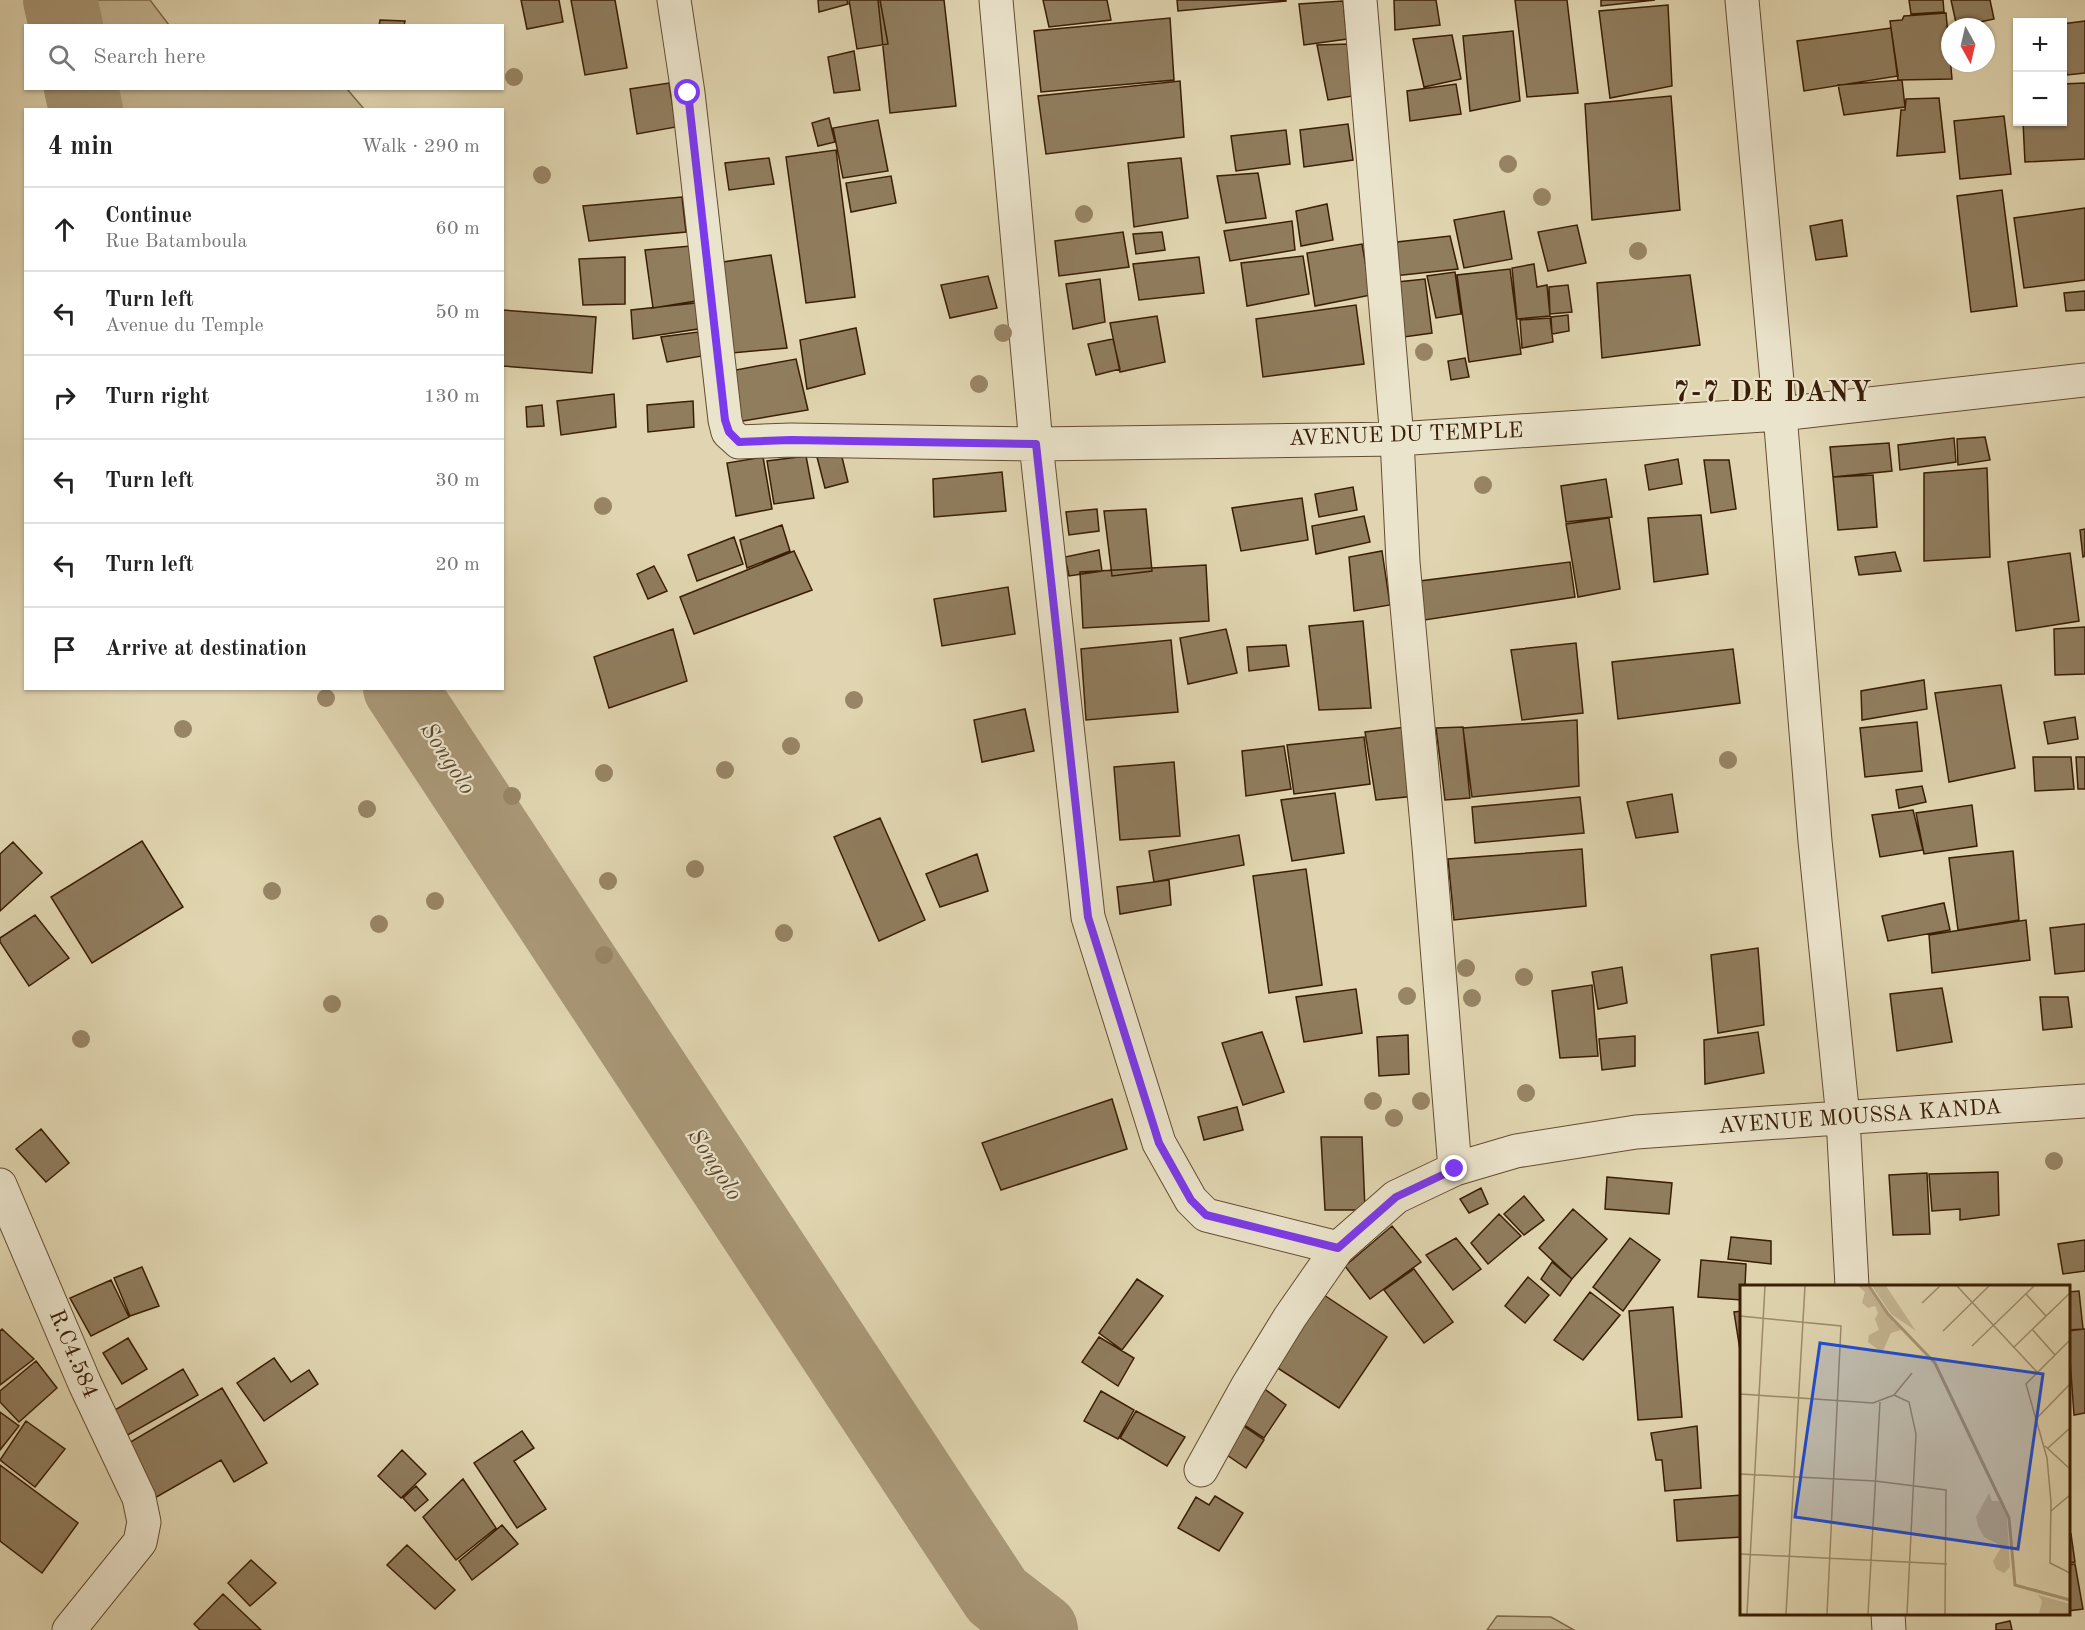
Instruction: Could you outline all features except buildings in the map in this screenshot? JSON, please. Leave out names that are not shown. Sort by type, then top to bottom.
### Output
[{"type":"street","name":"AVENUE DU TEMPLE","points":[[674,0],[688,93],[725,420],[729,432],[739,442],[791,440],[1036,444],[1397,439],[1780,414],[2085,380]]},
{"type":"street","points":[[996,0],[1036,444],[1088,917],[1159,1143],[1191,1200],[1206,1215],[1338,1248]]},
{"type":"street","points":[[1360,0],[1397,439],[1403,562],[1455,1169]]},
{"type":"street","points":[[1742,0],[1780,414],[1815,841],[1843,1118],[1852,1285]]},
{"type":"street","name":"AVENUE MOUSSA KANDA","points":[[1201,1470],[1247,1387],[1290,1317],[1338,1248],[1396,1197],[1455,1169],[1516,1151],[1636,1132],[2085,1101]]},
{"type":"street","name":"R.C4.584","points":[[3,1202],[139,1498],[144,1522],[140,1542],[69,1630]]},
{"type":"street","points":[[1888,1615],[1889,1630]]},
{"type":"shaded area","points":[[77,0],[150,0],[168,24],[83,24]]},
{"type":"shaded area","points":[[98,90],[348,90],[363,108],[102,108]]},
{"type":"shaded area","points":[[1497,1616],[1551,1617],[1574,1630],[1487,1630]]},
{"type":"waterway","name":"Songolo","points":[[60,0],[66,24]]},
{"type":"waterway","name":"Songolo","points":[[81,90],[86,108]]},
{"type":"waterway","name":"Songolo","points":[[401,690],[997,1596],[1041,1630]]},
{"type":"district","name":"7-7 DE DANY","points":[[1773,394]]},
{"type":"route","points":[[688,93],[725,420],[729,432],[739,442],[791,440],[1036,444],[1088,917],[1159,1143],[1191,1200],[1206,1215],[1338,1248],[1396,1197],[1455,1169]]}]
